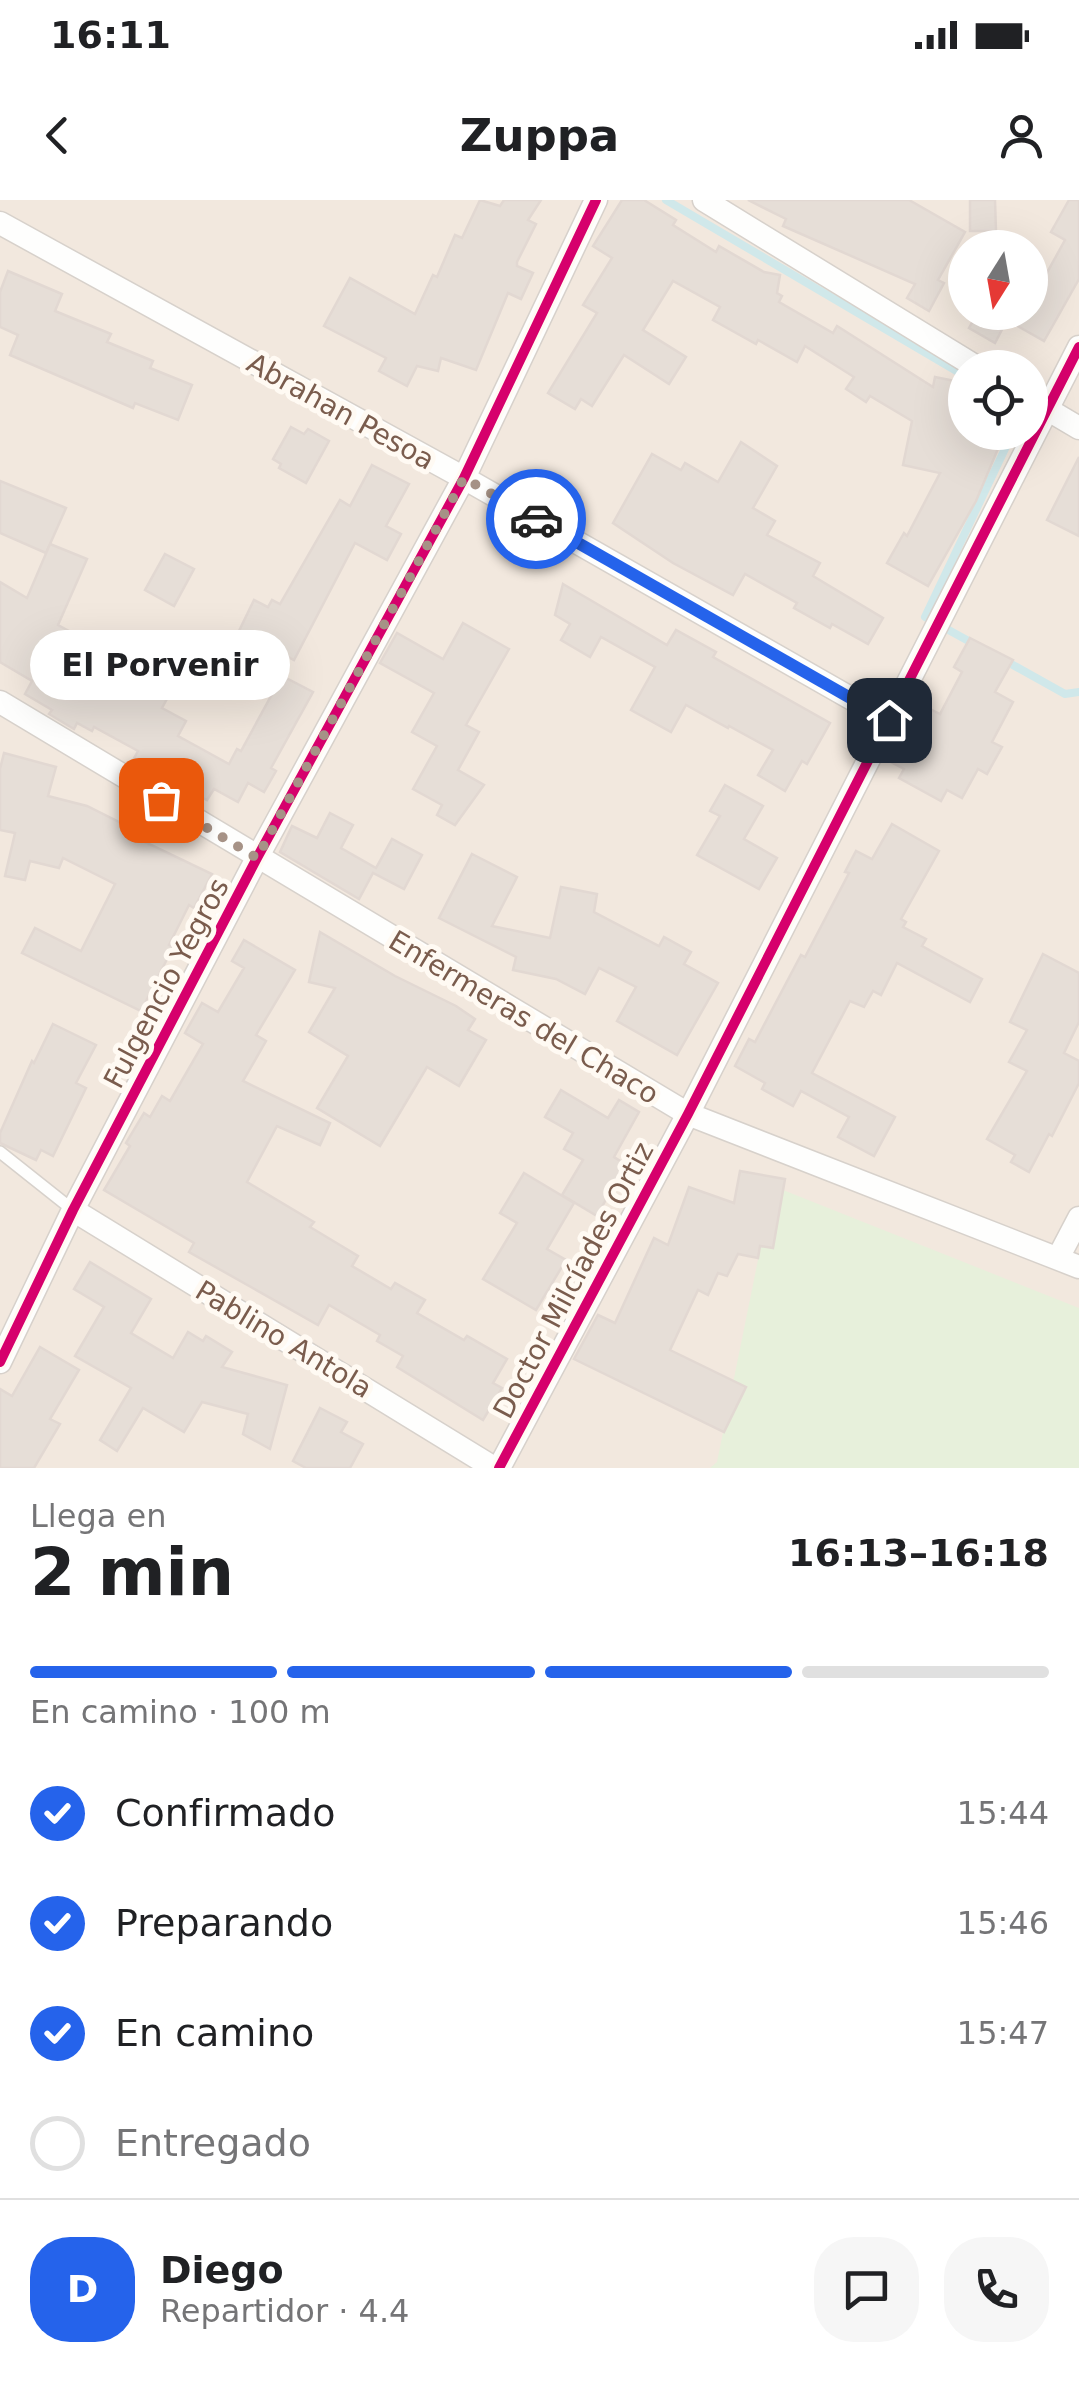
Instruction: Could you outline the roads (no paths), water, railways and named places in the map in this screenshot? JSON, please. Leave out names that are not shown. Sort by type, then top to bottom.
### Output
[{"type":"street","name":"Fulgencio Yegros","points":[[0,1362],[74,1210],[257,858],[464,478],[596,200]]},
{"type":"street","points":[[704,200],[949,350]]},
{"type":"street","name":"Abrahan Pesoa","points":[[0,224],[464,478],[889,720]]},
{"type":"street","name":"Doctor Milcíades Ortiz","points":[[1048,390],[1079,347]]},
{"type":"street","points":[[1048,410],[1079,428]]},
{"type":"street","name":"Doctor Milcíades Ortiz","points":[[496,1468],[688,1114],[958,585],[1018,450]]},
{"type":"street","name":"Enfermeras del Chaco","points":[[0,702],[688,1114],[1069,1262]]},
{"type":"street","name":"Pablino Antola","points":[[74,1210],[496,1468]]},
{"type":"street","points":[[1069,1262],[1079,1218]]},
{"type":"lane","points":[[0,1152],[74,1210]]},
{"type":"waterway","points":[[666,200],[948,366]]},
{"type":"waterway","points":[[974,644],[925,617],[1004,450]]},
{"type":"waterway","points":[[1004,660],[1065,694],[1079,692]]},
{"type":"place","name":"El Porvenir","points":[[161,800]]}]
